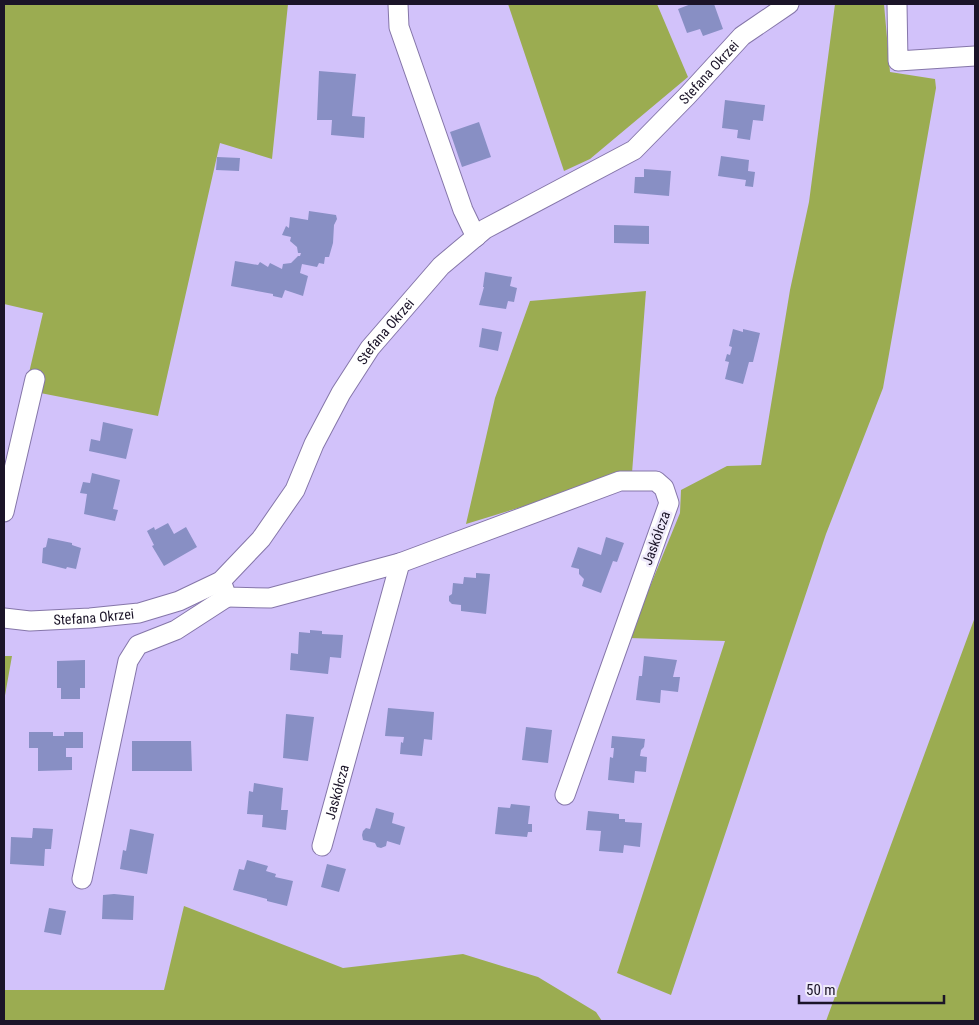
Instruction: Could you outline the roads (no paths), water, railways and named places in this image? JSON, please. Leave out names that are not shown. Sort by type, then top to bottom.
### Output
[{"type":"street","points":[[398,4],[399,27],[463,210],[476,237]]},
{"type":"street","name":"Stefana Okrzei","points":[[4,618],[30,621],[139,613],[224,589],[295,490],[314,444],[341,393],[370,348],[441,266],[486,229],[634,150],[742,36],[789,4]]},
{"type":"street","points":[[898,4],[898,61],[975,56]]},
{"type":"street","points":[[4,512],[35,379]]},
{"type":"street","name":"Jaskółcza","points":[[224,589],[270,598],[400,563],[620,481],[656,481],[664,488],[669,503],[565,795]]},
{"type":"street","name":"Jaskółcza","points":[[322,846],[400,563]]},
{"type":"street","points":[[82,879],[128,661],[138,645],[176,630],[224,589]]}]
